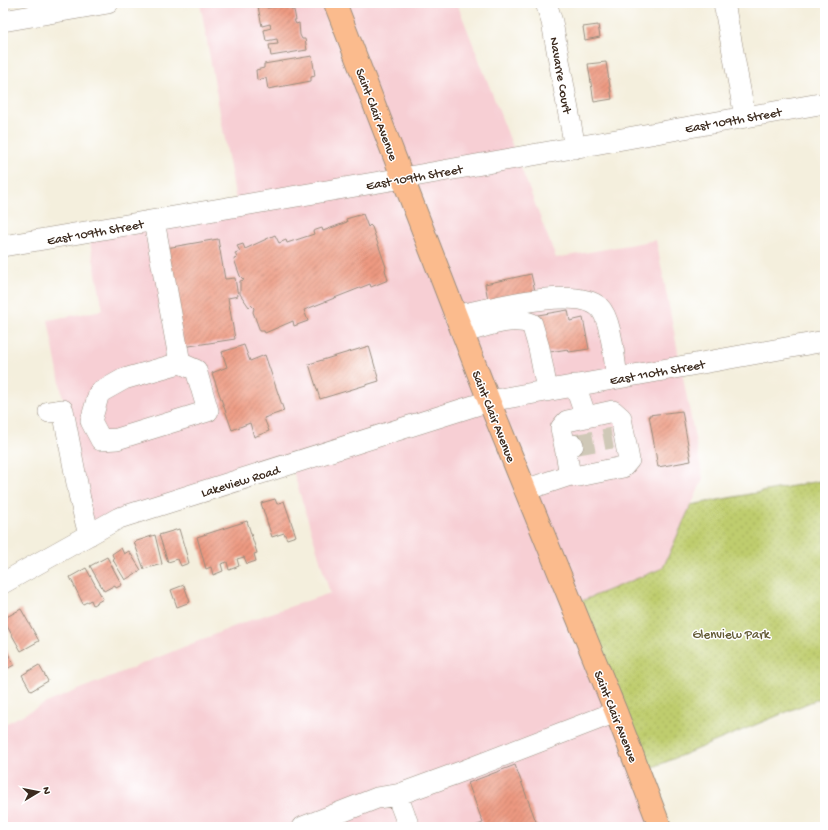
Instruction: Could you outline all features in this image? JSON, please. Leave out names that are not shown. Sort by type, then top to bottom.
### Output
[{"type":"main road","name":"Saint Clair Avenue","points":[[334,3],[403,178],[488,402],[616,712],[660,827]]},
{"type":"street","points":[[3,22],[108,3]]},
{"type":"street","name":"Navarre Court","points":[[546,3],[552,22],[575,148]]},
{"type":"street","points":[[724,3],[745,117]]},
{"type":"street","name":"East 109th Street","points":[[3,246],[403,178],[825,103]]},
{"type":"street","points":[[154,221],[180,363]]},
{"type":"street","points":[[459,324],[549,298],[582,300],[599,307],[607,320],[617,377]]},
{"type":"street","points":[[459,324],[521,320],[532,324],[539,348],[547,390]]},
{"type":"street","name":"East 110th Street","points":[[488,402],[617,377],[825,341]]},
{"type":"street","points":[[91,421],[101,440],[117,439],[208,411],[196,370],[180,363],[124,379],[99,393],[91,421],[80,428],[94,504],[97,530]]},
{"type":"street","points":[[575,385],[586,417]]},
{"type":"street","name":"Lakeview Road","points":[[3,583],[126,515],[488,402]]},
{"type":"street","points":[[49,412],[63,410],[80,499],[97,530]]},
{"type":"street","points":[[525,490],[570,475],[579,476],[623,467],[629,460],[618,437],[621,418],[613,411],[567,421],[561,428],[569,446],[570,475]]},
{"type":"street","points":[[303,827],[377,798],[397,795],[616,712]]},
{"type":"street","points":[[397,795],[409,827]]},
{"type":"shaded area","points":[[200,3],[457,3],[556,258],[656,240],[703,479],[663,568],[572,605],[660,827],[3,827],[3,725],[46,703],[245,622],[330,593],[291,464],[89,535],[48,320],[103,310],[88,232],[237,206]]},
{"type":"green space","name":"Glenview Park","points":[[825,480],[825,696],[639,773],[572,605],[663,568],[691,505]]},
{"type":"building","points":[[287,4],[291,10],[294,10],[296,20],[294,20],[296,24],[299,23],[300,35],[302,39],[305,39],[307,50],[271,56],[269,45],[278,44],[277,39],[266,41],[264,30],[271,28],[270,24],[262,26],[258,7],[267,6],[267,8]]},
{"type":"building","points":[[598,25],[600,37],[585,40],[583,27]]},
{"type":"building","points":[[312,56],[315,76],[311,77],[311,81],[268,89],[266,78],[257,80],[256,70],[264,68],[264,64]]},
{"type":"building","points":[[606,62],[612,99],[594,102],[588,64]]},
{"type":"building","points":[[363,214],[368,227],[370,225],[372,227],[386,267],[385,270],[388,280],[371,287],[370,284],[304,310],[308,321],[294,326],[293,321],[265,333],[264,331],[260,331],[253,312],[254,308],[251,305],[249,307],[240,294],[240,281],[244,280],[240,276],[234,259],[237,258],[235,253],[240,251],[237,246],[243,244],[245,249],[275,235],[279,243],[286,240],[287,243],[314,234],[313,231],[322,228],[323,231],[347,222],[346,219]]},
{"type":"building","points":[[218,239],[225,279],[235,278],[238,296],[228,298],[235,339],[183,347],[166,248]]},
{"type":"building","points":[[531,274],[536,295],[489,305],[485,284]]},
{"type":"building","points":[[568,310],[570,321],[583,318],[589,349],[569,352],[568,349],[544,353],[538,315]]},
{"type":"building","points":[[244,345],[250,361],[265,355],[284,411],[264,418],[269,431],[254,437],[250,423],[232,430],[212,373],[227,367],[222,352]]},
{"type":"building","points":[[369,346],[379,381],[320,399],[309,364]]},
{"type":"building","points":[[682,411],[691,461],[658,467],[649,415]]},
{"type":"building","points":[[275,499],[277,504],[284,501],[296,536],[287,539],[284,533],[272,537],[261,503]]},
{"type":"building","points":[[247,521],[257,553],[254,554],[256,561],[247,564],[244,557],[237,559],[239,566],[229,570],[227,562],[221,564],[223,571],[213,575],[211,567],[206,569],[197,537]]},
{"type":"building","points":[[179,529],[189,563],[181,566],[178,559],[168,562],[159,535]]},
{"type":"building","points":[[155,535],[162,564],[144,569],[134,542]]},
{"type":"building","points":[[121,548],[124,554],[129,551],[141,570],[125,580],[113,560],[112,554]]},
{"type":"building","points":[[107,557],[122,585],[116,588],[115,585],[104,591],[90,566]]},
{"type":"building","points":[[86,568],[103,599],[93,605],[91,600],[83,604],[70,577]]},
{"type":"building","points":[[184,585],[190,602],[177,607],[171,590]]},
{"type":"building","points":[[21,609],[39,641],[21,651],[3,619]]},
{"type":"building","points":[[3,644],[14,665],[3,671]]},
{"type":"building","points":[[39,665],[48,681],[31,691],[22,675]]},
{"type":"building","points":[[515,765],[538,827],[472,827],[483,823],[468,783]]},
{"type":"tunnel","points":[[573,445],[612,438]]}]
